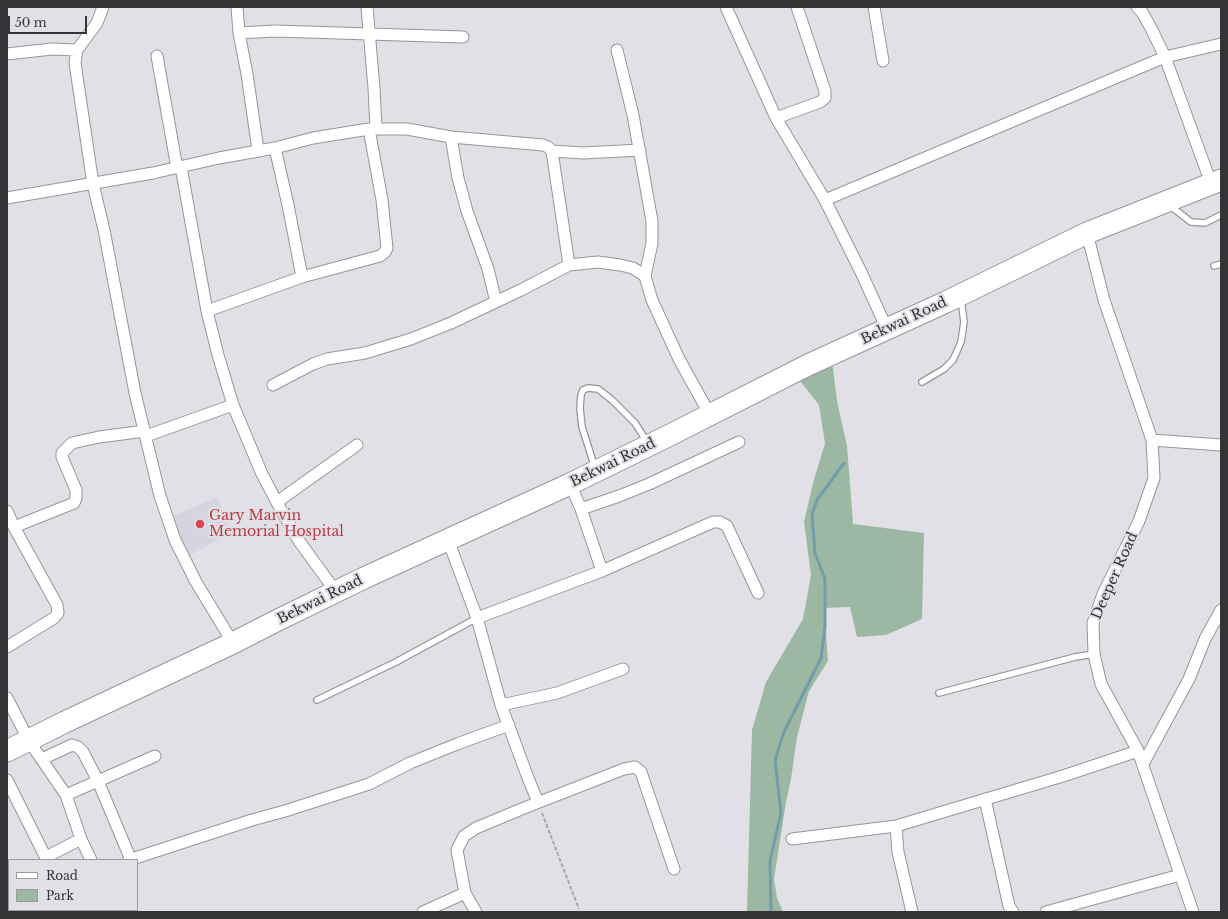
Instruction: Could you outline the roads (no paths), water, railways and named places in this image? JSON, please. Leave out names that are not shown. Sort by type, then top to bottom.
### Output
[{"type":"highway","name":"Bekwai Road","points":[[7,751],[65,722],[234,644],[276,621],[364,578],[570,484],[710,416],[808,365],[887,329],[1087,233],[1216,181]]},
{"type":"street","points":[[102,7],[97,23],[76,50],[75,63],[79,99],[93,184],[104,230],[135,394],[160,496],[175,540],[196,582],[234,644]]},
{"type":"street","points":[[236,7],[258,150]]},
{"type":"street","points":[[207,312],[302,277],[380,256],[387,248],[372,129],[374,88],[367,7]]},
{"type":"street","points":[[726,7],[776,118],[825,200],[861,272],[887,329]]},
{"type":"street","points":[[776,118],[820,102],[825,98],[825,91],[797,7]]},
{"type":"street","points":[[874,7],[884,61]]},
{"type":"street","points":[[1137,7],[1142,12],[1152,30],[1216,181]]},
{"type":"street","points":[[239,33],[276,31],[462,37]]},
{"type":"street","points":[[825,200],[1164,57],[1221,44]]},
{"type":"street","points":[[7,54],[52,49],[76,50]]},
{"type":"street","points":[[617,50],[633,115],[652,220],[652,243],[645,276],[652,300],[679,359],[710,416]]},
{"type":"street","points":[[157,56],[207,312],[233,405],[259,467],[277,502],[299,541],[336,592]]},
{"type":"street","points":[[7,198],[93,184],[258,150],[275,148],[313,138],[372,129],[407,129],[450,137],[543,145],[552,151],[569,265]]},
{"type":"street","points":[[450,137],[458,178],[467,211],[488,269],[496,302]]},
{"type":"street","points":[[275,148],[302,277]]},
{"type":"street","points":[[552,151],[583,153],[640,150]]},
{"type":"street","name":"Deeper Road","points":[[1087,233],[1104,300],[1152,440],[1154,478],[1139,521],[1103,594],[1093,623],[1094,654],[1101,684],[1138,751],[1143,764],[1193,912]]},
{"type":"street","points":[[273,385],[313,364],[327,359],[365,353],[411,339],[496,302],[569,265],[598,262],[620,265],[633,268],[645,276]]},
{"type":"street","points":[[14,527],[74,503],[76,498],[76,490],[62,457],[62,453],[72,443],[98,437],[145,434],[233,405]]},
{"type":"street","points":[[1152,440],[1221,445]]},
{"type":"street","points":[[580,509],[649,484],[739,442]]},
{"type":"street","points":[[277,502],[357,445]]},
{"type":"street","points":[[570,484],[602,571]]},
{"type":"street","points":[[7,511],[14,527],[57,605],[58,613],[54,618],[7,647]]},
{"type":"street","points":[[477,618],[602,571],[713,522],[720,522],[727,526],[758,593]]},
{"type":"street","points":[[448,540],[477,618],[501,705],[538,802]]},
{"type":"street","points":[[1143,764],[1189,679],[1205,639],[1221,610]]},
{"type":"street","points":[[501,705],[557,693],[623,669]]},
{"type":"street","points":[[7,698],[29,741],[66,794],[81,839],[91,859]]},
{"type":"street","points":[[133,859],[369,784],[410,763],[509,725]]},
{"type":"street","points":[[42,758],[72,745],[78,747],[83,752],[98,781],[130,859]]},
{"type":"street","points":[[792,839],[896,826],[1063,776],[1138,751]]},
{"type":"street","points":[[66,794],[156,756]]},
{"type":"street","points":[[476,912],[465,893],[457,850],[464,836],[476,828],[538,802],[624,769],[635,767],[641,772],[674,869]]},
{"type":"street","points":[[7,780],[46,858],[81,839]]},
{"type":"street","points":[[985,799],[1009,906],[1013,912]]},
{"type":"street","points":[[896,826],[898,852],[912,912]]},
{"type":"street","points":[[1046,912],[1180,875]]},
{"type":"street","points":[[423,912],[465,893]]},
{"type":"lane","points":[[1164,201],[1191,222],[1205,223],[1221,215]]},
{"type":"lane","points":[[1214,266],[1221,264]]},
{"type":"lane","points":[[922,382],[944,369],[953,360],[961,342],[964,322],[960,294]]},
{"type":"lane","points":[[596,471],[582,427],[580,408],[583,390],[588,388],[598,389],[612,400],[635,423],[649,445]]},
{"type":"lane","points":[[317,700],[396,662],[477,618]]},
{"type":"lane","points":[[939,693],[1075,657],[1094,654]]},
{"type":"waterway","points":[[771,912],[770,861],[781,813],[775,760],[784,732],[821,658],[825,627],[825,579],[815,553],[812,514],[817,500],[844,463]]},
{"type":"place","name":"Gary Marvin Memorial Hospital","points":[[200,524]]}]
